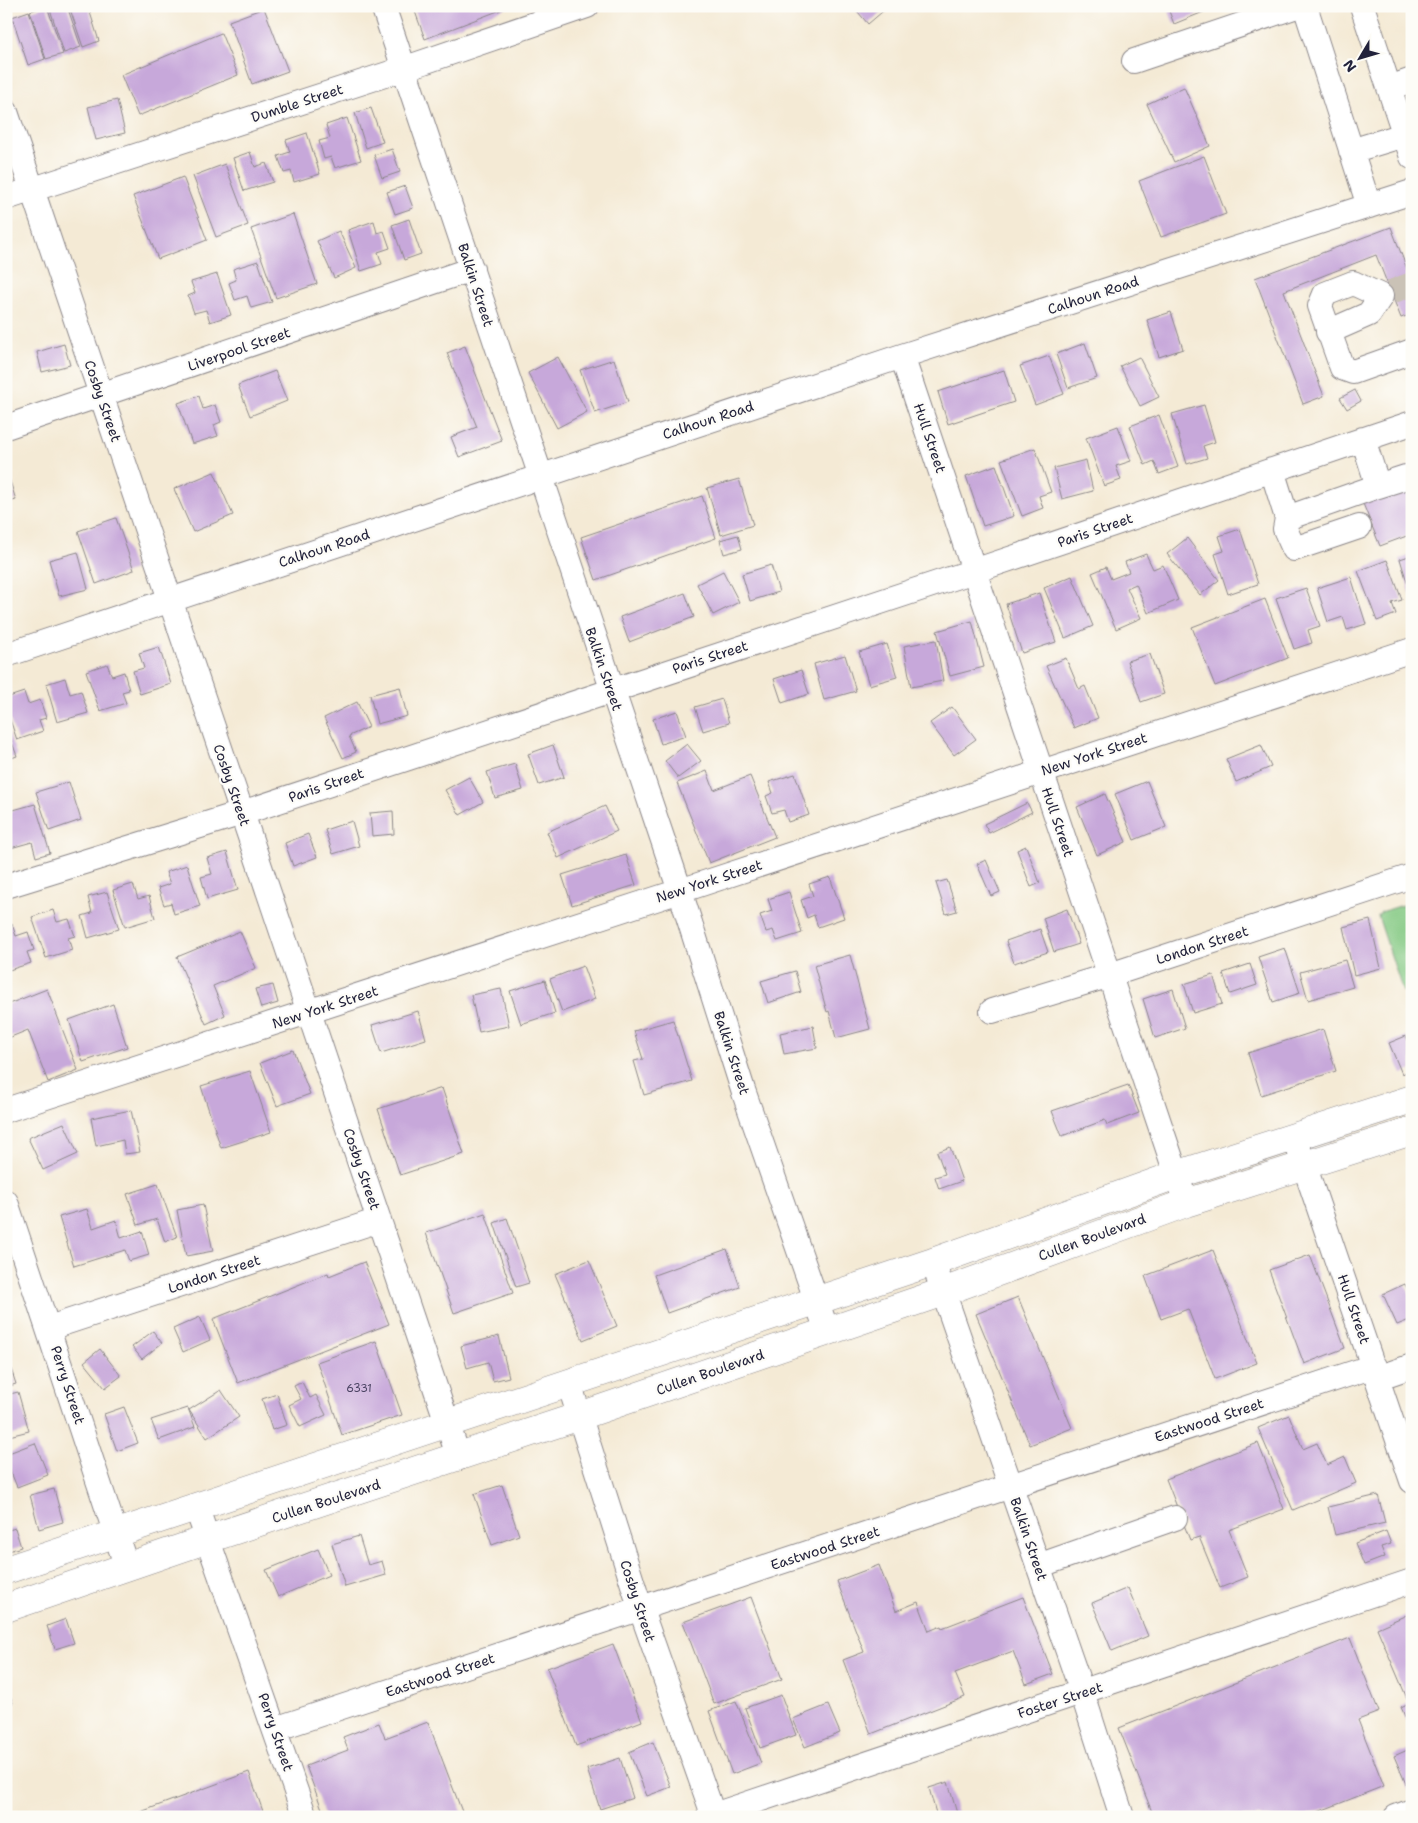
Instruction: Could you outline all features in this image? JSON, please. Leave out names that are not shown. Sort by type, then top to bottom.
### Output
[{"type":"main road","points":[[6,1570],[933,1262],[1176,1175],[1412,1099]]},
{"type":"main road","name":"Cullen Boulevard","points":[[6,1608],[208,1539],[459,1458],[943,1292],[1186,1203],[1412,1131]]},
{"type":"street","name":"Balkin Street","points":[[382,6],[680,891],[743,1090],[827,1331]]},
{"type":"street","name":"Dumble Street","points":[[6,198],[403,69],[587,6]]},
{"type":"street","points":[[1134,60],[1297,6]]},
{"type":"street","points":[[1305,6],[1369,206]]},
{"type":"street","points":[[1362,6],[1412,157]]},
{"type":"street","points":[[1389,88],[1412,80]]},
{"type":"street","name":"Cosby Street","points":[[6,112],[459,1458]]},
{"type":"street","points":[[1351,151],[1404,135]]},
{"type":"street","name":"Calhoun Road","points":[[6,655],[902,356],[1412,192]]},
{"type":"street","name":"Liverpool Street","points":[[6,427],[472,269]]},
{"type":"street","points":[[1328,332],[1369,314],[1386,294],[1353,283],[1325,294],[1320,306],[1328,332],[1342,368],[1353,372],[1412,351]]},
{"type":"street","name":"Hull Street","points":[[902,356],[1186,1203]]},
{"type":"street","name":"Paris Street","points":[[6,886],[242,813],[611,689],[974,571],[1412,423]]},
{"type":"street","points":[[1363,439],[1378,486]]},
{"type":"street","points":[[1272,470],[1287,518],[1285,529],[1294,549],[1359,527]]},
{"type":"street","points":[[1287,518],[1406,477]]},
{"type":"street","name":"New York Street","points":[[6,1110],[1412,650]]},
{"type":"street","name":"London Street","points":[[992,1011],[1110,975],[1412,876]]},
{"type":"street","name":"Hull Street","points":[[1295,1138],[1412,1481]]},
{"type":"street","name":"Perry Street","points":[[6,1202],[127,1568]]},
{"type":"street","name":"London Street","points":[[49,1328],[379,1220]]},
{"type":"street","name":"Balkin Street","points":[[933,1262],[1082,1692],[1122,1817]]},
{"type":"street","name":"Eastwood Street","points":[[275,1729],[641,1610],[1010,1486],[1375,1372],[1412,1366]]},
{"type":"street","name":"Cosby Street","points":[[569,1382],[641,1610],[711,1816]]},
{"type":"street","name":"Perry Street","points":[[196,1506],[305,1817]]},
{"type":"street","points":[[1038,1566],[1175,1518]]},
{"type":"street","name":"Foster Street","points":[[711,1816],[1412,1581]]},
{"type":"street","points":[[1396,1817],[1412,1811]]},
{"type":"green space","points":[[1412,902],[1412,992],[1403,992],[1378,916],[1381,912]]},
{"type":"building","points":[[47,6],[63,54],[46,59],[30,11]]},
{"type":"building","points":[[49,6],[67,6],[81,47],[64,53]]},
{"type":"building","points":[[69,6],[88,6],[99,41],[83,47]]},
{"type":"building","points":[[413,6],[511,6],[425,39]]},
{"type":"building","points":[[853,6],[889,6],[868,24]]},
{"type":"building","points":[[1167,6],[1213,6],[1213,8],[1174,24]]},
{"type":"building","points":[[264,8],[288,71],[252,84],[229,21]]},
{"type":"building","points":[[29,11],[45,59],[28,65],[12,17]]},
{"type":"building","points":[[221,33],[238,75],[138,116],[121,75]]},
{"type":"building","points":[[1184,87],[1210,146],[1174,162],[1147,104]]},
{"type":"building","points":[[117,100],[125,133],[96,140],[88,107]]},
{"type":"building","points":[[371,108],[383,142],[366,148],[355,113]]},
{"type":"building","points":[[347,118],[361,160],[335,168],[331,157],[324,159],[319,141],[330,138],[326,125]]},
{"type":"building","points":[[307,133],[320,174],[294,182],[291,171],[284,173],[278,156],[290,152],[286,140]]},
{"type":"building","points":[[392,149],[400,172],[382,178],[374,155]]},
{"type":"building","points":[[250,152],[255,167],[266,163],[273,182],[244,191],[233,158]]},
{"type":"building","points":[[1204,156],[1226,214],[1161,237],[1139,181]]},
{"type":"building","points":[[225,164],[248,225],[216,237],[193,176]]},
{"type":"building","points":[[183,177],[207,240],[158,259],[133,196]]},
{"type":"building","points":[[405,186],[413,208],[395,214],[387,192]]},
{"type":"building","points":[[293,214],[317,284],[276,298],[251,229]]},
{"type":"building","points":[[409,219],[421,254],[404,260],[392,225]]},
{"type":"building","points":[[374,221],[377,233],[384,231],[390,248],[378,252],[382,264],[361,271],[348,230]]},
{"type":"building","points":[[1391,227],[1412,282],[1412,314],[1401,318],[1376,255],[1284,291],[1324,396],[1303,404],[1255,278]]},
{"type":"building","points":[[339,231],[356,268],[334,278],[317,241]]},
{"type":"building","points":[[258,261],[272,302],[251,308],[247,296],[235,300],[229,283],[236,280],[233,269]]},
{"type":"building","points":[[217,274],[231,315],[210,322],[206,310],[194,313],[188,296],[195,293],[191,282]]},
{"type":"building","points":[[1171,312],[1183,349],[1159,357],[1147,320]]},
{"type":"building","points":[[1085,343],[1097,378],[1068,388],[1056,354]]},
{"type":"building","points":[[64,344],[70,365],[42,372],[37,352]]},
{"type":"building","points":[[465,346],[502,441],[459,457],[451,437],[477,427],[447,353]]},
{"type":"building","points":[[1049,356],[1064,394],[1035,405],[1020,366]]},
{"type":"building","points":[[558,357],[587,412],[557,428],[528,373]]},
{"type":"building","points":[[1139,357],[1159,397],[1140,406],[1120,366]]},
{"type":"building","points":[[614,359],[628,402],[595,413],[580,370]]},
{"type":"building","points":[[1004,370],[1014,402],[948,424],[938,392]]},
{"type":"building","points":[[275,371],[287,401],[250,416],[238,385]]},
{"type":"building","points":[[1355,390],[1361,401],[1347,409],[1340,398]]},
{"type":"building","points":[[199,396],[203,409],[215,405],[221,422],[214,425],[218,436],[192,444],[178,403]]},
{"type":"building","points":[[1204,405],[1215,442],[1203,446],[1207,458],[1187,464],[1172,414]]},
{"type":"building","points":[[1159,415],[1178,467],[1159,474],[1154,461],[1145,465],[1130,426]]},
{"type":"building","points":[[1118,426],[1131,461],[1116,466],[1121,480],[1104,486],[1086,438]]},
{"type":"building","points":[[1035,448],[1051,492],[1039,496],[1043,508],[1022,516],[1001,460]]},
{"type":"building","points":[[1086,460],[1093,491],[1062,499],[1054,468]]},
{"type":"building","points":[[996,465],[1014,516],[983,526],[966,476]]},
{"type":"building","points":[[1412,466],[1412,534],[1380,546],[1362,501],[1403,469]]},
{"type":"building","points":[[214,472],[233,515],[193,532],[174,489]]},
{"type":"building","points":[[9,478],[16,500],[6,503],[6,479]]},
{"type":"building","points":[[739,479],[753,525],[721,535],[707,488]]},
{"type":"building","points":[[702,496],[716,538],[596,580],[581,537]]},
{"type":"building","points":[[116,518],[134,570],[96,584],[78,531]]},
{"type":"building","points":[[1240,529],[1258,584],[1228,594],[1215,554],[1224,551],[1219,536]]},
{"type":"building","points":[[738,535],[742,549],[724,554],[720,540]]},
{"type":"building","points":[[1187,538],[1219,580],[1200,595],[1167,554]]},
{"type":"building","points":[[78,552],[88,589],[59,596],[49,560]]},
{"type":"building","points":[[1146,554],[1153,569],[1163,565],[1178,600],[1148,613],[1136,584],[1127,588],[1141,618],[1116,629],[1092,573],[1106,567],[1111,579],[1129,572],[1125,562]]},
{"type":"building","points":[[1412,555],[1412,595],[1411,595],[1400,559]]},
{"type":"building","points":[[1387,560],[1402,600],[1392,603],[1396,614],[1377,621],[1358,571]]},
{"type":"building","points":[[771,565],[779,592],[750,601],[742,574]]},
{"type":"building","points":[[723,571],[739,602],[713,615],[697,584]]},
{"type":"building","points":[[1072,576],[1093,626],[1065,638],[1044,588]]},
{"type":"building","points":[[1351,577],[1366,624],[1347,630],[1343,617],[1328,622],[1317,588]]},
{"type":"building","points":[[1306,588],[1320,626],[1308,630],[1312,643],[1294,649],[1276,598]]},
{"type":"building","points":[[685,593],[694,617],[629,642],[620,617]]},
{"type":"building","points":[[1039,593],[1056,642],[1022,653],[1006,604]]},
{"type":"building","points":[[1265,599],[1288,658],[1215,686],[1192,627]]},
{"type":"building","points":[[972,621],[984,667],[950,676],[937,631]]},
{"type":"building","points":[[936,640],[943,681],[911,687],[904,646]]},
{"type":"building","points":[[887,644],[897,677],[869,685],[859,652]]},
{"type":"building","points":[[159,647],[171,684],[140,694],[133,671],[144,668],[139,653]]},
{"type":"building","points":[[1150,654],[1164,694],[1141,702],[1127,661]]},
{"type":"building","points":[[845,655],[856,691],[824,700],[814,664]]},
{"type":"building","points":[[1066,658],[1079,689],[1085,686],[1098,718],[1074,728],[1046,666]]},
{"type":"building","points":[[107,664],[112,676],[124,672],[129,690],[122,692],[126,703],[100,711],[86,671]]},
{"type":"building","points":[[801,670],[809,694],[782,703],[774,679]]},
{"type":"building","points":[[65,678],[70,694],[81,691],[88,713],[57,722],[46,684]]},
{"type":"building","points":[[400,687],[407,716],[377,724],[370,695]]},
{"type":"building","points":[[24,692],[28,704],[40,700],[46,718],[39,720],[43,731],[17,740],[6,708],[6,698]]},
{"type":"building","points":[[722,699],[729,723],[703,731],[695,707]]},
{"type":"building","points":[[357,702],[369,727],[349,736],[356,752],[343,758],[324,718]]},
{"type":"building","points":[[952,707],[976,739],[954,755],[930,723]]},
{"type":"building","points":[[677,711],[686,736],[661,744],[653,719]]},
{"type":"building","points":[[6,726],[17,756],[6,760]]},
{"type":"building","points":[[687,744],[701,761],[678,778],[665,761]]},
{"type":"building","points":[[553,745],[564,777],[539,785],[528,754]]},
{"type":"building","points":[[1261,745],[1271,767],[1236,782],[1226,759]]},
{"type":"building","points":[[515,764],[523,790],[495,798],[487,772]]},
{"type":"building","points":[[707,771],[714,790],[750,776],[775,837],[709,863],[677,783]]},
{"type":"building","points":[[795,774],[809,815],[788,822],[784,810],[772,813],[766,796],[773,793],[769,782]]},
{"type":"building","points":[[469,777],[483,802],[460,815],[445,790]]},
{"type":"building","points":[[1147,781],[1166,827],[1134,840],[1115,794]]},
{"type":"building","points":[[69,782],[81,820],[49,831],[36,792]]},
{"type":"building","points":[[1105,794],[1126,842],[1097,855],[1077,807]]},
{"type":"building","points":[[1027,803],[1032,812],[989,833],[984,824]]},
{"type":"building","points":[[35,804],[50,853],[36,857],[32,842],[7,849],[6,846],[6,812]]},
{"type":"building","points":[[605,806],[617,831],[558,858],[547,832]]},
{"type":"building","points":[[393,811],[394,834],[372,836],[370,813]]},
{"type":"building","points":[[352,821],[359,846],[333,854],[325,830]]},
{"type":"building","points":[[308,834],[317,857],[293,866],[285,843]]},
{"type":"building","points":[[1026,846],[1040,883],[1031,887],[1017,850]]},
{"type":"building","points":[[227,852],[238,890],[207,899],[201,877],[212,874],[207,858]]},
{"type":"building","points":[[626,855],[636,885],[572,905],[562,875]]},
{"type":"building","points":[[986,860],[1000,892],[991,896],[977,864]]},
{"type":"building","points":[[187,865],[200,906],[174,914],[171,903],[164,905],[158,888],[170,884],[166,872]]},
{"type":"building","points":[[830,877],[844,918],[818,927],[814,915],[807,918],[801,900],[813,896],[809,884]]},
{"type":"building","points":[[947,880],[957,911],[946,914],[936,883]]},
{"type":"building","points":[[133,884],[138,899],[149,896],[155,918],[125,927],[113,890]]},
{"type":"building","points":[[107,892],[119,929],[88,938],[82,916],[92,913],[88,897]]},
{"type":"building","points":[[789,892],[802,933],[777,941],[773,930],[766,932],[760,915],[772,911],[768,899]]},
{"type":"building","points":[[1067,909],[1079,944],[1054,952],[1043,918]]},
{"type":"building","points":[[53,910],[57,922],[69,919],[75,936],[68,938],[72,950],[46,958],[32,917]]},
{"type":"building","points":[[1370,920],[1381,968],[1354,975],[1343,927]]},
{"type":"building","points":[[12,924],[16,936],[28,932],[34,950],[27,952],[31,963],[6,971],[6,926]]},
{"type":"building","points":[[1040,929],[1048,952],[1014,963],[1006,941]]},
{"type":"building","points":[[240,931],[256,968],[213,986],[225,1015],[206,1024],[177,957]]},
{"type":"building","points":[[1285,948],[1300,993],[1273,1002],[1258,957]]},
{"type":"building","points":[[850,955],[870,1029],[836,1038],[814,965]]},
{"type":"building","points":[[1345,960],[1353,987],[1308,1000],[1300,972]]},
{"type":"building","points":[[1250,964],[1257,985],[1230,994],[1223,973]]},
{"type":"building","points":[[583,966],[595,999],[562,1012],[550,979]]},
{"type":"building","points":[[795,971],[801,992],[768,1003],[761,981]]},
{"type":"building","points":[[1213,975],[1222,1004],[1193,1013],[1184,984]]},
{"type":"building","points":[[545,980],[555,1013],[521,1024],[510,991]]},
{"type":"building","points":[[273,985],[278,1003],[261,1008],[255,989]]},
{"type":"building","points":[[47,989],[78,1070],[48,1082],[28,1030],[6,1039],[6,1005]]},
{"type":"building","points":[[501,989],[509,1026],[479,1032],[471,995]]},
{"type":"building","points":[[1173,989],[1185,1028],[1155,1038],[1143,999]]},
{"type":"building","points":[[113,1004],[127,1047],[83,1062],[69,1020]]},
{"type":"building","points":[[418,1011],[426,1039],[381,1053],[372,1025]]},
{"type":"building","points":[[673,1020],[692,1081],[644,1095],[634,1061],[643,1059],[634,1031]]},
{"type":"building","points":[[813,1026],[817,1048],[784,1054],[780,1033]]},
{"type":"building","points":[[1323,1029],[1336,1071],[1261,1095],[1248,1053]]},
{"type":"building","points":[[1406,1036],[1412,1049],[1412,1070],[1402,1074],[1389,1043]]},
{"type":"building","points":[[293,1050],[310,1094],[277,1106],[260,1063]]},
{"type":"building","points":[[250,1071],[271,1132],[221,1148],[201,1086]]},
{"type":"building","points":[[1128,1085],[1139,1113],[1107,1125],[1105,1120],[1062,1136],[1052,1111]]},
{"type":"building","points":[[442,1088],[464,1154],[400,1175],[378,1109]]},
{"type":"building","points":[[131,1110],[140,1152],[125,1154],[123,1140],[96,1146],[91,1118]]},
{"type":"building","points":[[64,1123],[78,1154],[43,1170],[28,1138]]},
{"type":"building","points":[[950,1147],[962,1181],[939,1189],[935,1177],[945,1174],[937,1152]]},
{"type":"building","points":[[158,1184],[177,1237],[165,1242],[157,1219],[138,1225],[127,1194]]},
{"type":"building","points":[[203,1205],[213,1251],[186,1256],[177,1210]]},
{"type":"building","points":[[87,1209],[93,1228],[116,1220],[121,1238],[142,1231],[149,1255],[129,1261],[125,1250],[74,1266],[59,1217]]},
{"type":"building","points":[[485,1213],[513,1293],[454,1313],[426,1233]]},
{"type":"building","points":[[507,1218],[529,1283],[516,1287],[494,1223]]},
{"type":"building","points":[[727,1249],[740,1287],[667,1313],[654,1275]]},
{"type":"building","points":[[1213,1250],[1257,1363],[1215,1379],[1188,1309],[1161,1319],[1145,1276]]},
{"type":"building","points":[[1310,1255],[1345,1348],[1304,1364],[1269,1270]]},
{"type":"building","points":[[589,1260],[617,1326],[583,1340],[555,1274]]},
{"type":"building","points":[[364,1262],[389,1324],[238,1383],[213,1319],[328,1273],[329,1276]]},
{"type":"building","points":[[1405,1284],[1412,1299],[1412,1319],[1397,1325],[1383,1294]]},
{"type":"building","points":[[1018,1297],[1072,1428],[1030,1445],[976,1314]]},
{"type":"building","points":[[200,1317],[210,1340],[183,1352],[173,1329]]},
{"type":"building","points":[[153,1331],[162,1343],[142,1359],[132,1347]]},
{"type":"building","points":[[499,1336],[509,1377],[493,1381],[488,1362],[467,1368],[461,1346]]},
{"type":"building","points":[[376,1341],[402,1415],[342,1435],[317,1362]]},
{"type":"building","points":[[100,1349],[121,1376],[105,1388],[84,1362]]},
{"type":"building","points":[[6,1354],[16,1384],[6,1387]]},
{"type":"building","points":[[302,1382],[310,1398],[316,1395],[326,1415],[300,1427],[289,1405],[301,1399],[294,1386]]},
{"type":"building","points":[[221,1390],[239,1417],[207,1438],[189,1410]]},
{"type":"building","points":[[18,1392],[29,1431],[9,1436],[6,1427],[6,1395]]},
{"type":"building","points":[[277,1394],[287,1425],[272,1430],[262,1399]]},
{"type":"building","points":[[124,1407],[138,1443],[117,1451],[104,1414]]},
{"type":"building","points":[[188,1408],[195,1427],[159,1440],[151,1420]]},
{"type":"building","points":[[1289,1415],[1303,1449],[1317,1443],[1327,1465],[1345,1457],[1356,1483],[1293,1510],[1258,1428]]},
{"type":"building","points":[[35,1443],[48,1475],[17,1487],[6,1460],[6,1454]]},
{"type":"building","points":[[1258,1443],[1284,1509],[1229,1530],[1248,1577],[1220,1588],[1199,1537],[1190,1540],[1166,1479]]},
{"type":"building","points":[[502,1485],[519,1535],[492,1545],[474,1494]]},
{"type":"building","points":[[54,1489],[63,1522],[39,1529],[30,1495]]},
{"type":"building","points":[[1378,1495],[1385,1523],[1335,1535],[1328,1507]]},
{"type":"building","points":[[15,1528],[21,1547],[6,1552],[6,1531]]},
{"type":"building","points":[[1386,1531],[1391,1544],[1381,1547],[1385,1557],[1364,1565],[1355,1543]]},
{"type":"building","points":[[359,1536],[368,1565],[382,1561],[386,1575],[345,1587],[332,1544]]},
{"type":"building","points":[[318,1549],[329,1575],[278,1597],[266,1570]]},
{"type":"building","points":[[879,1565],[896,1611],[918,1602],[929,1631],[941,1626],[942,1628],[1023,1597],[1053,1674],[1026,1684],[1013,1651],[955,1673],[965,1697],[871,1734],[843,1660],[864,1652],[837,1581]]},
{"type":"building","points":[[1128,1588],[1148,1636],[1112,1651],[1092,1603]]},
{"type":"building","points":[[751,1597],[782,1679],[714,1704],[683,1622]]},
{"type":"building","points":[[1409,1614],[1412,1620],[1412,1733],[1401,1707],[1409,1703],[1377,1628]]},
{"type":"building","points":[[66,1619],[74,1643],[55,1649],[47,1626]]},
{"type":"building","points":[[1350,1638],[1379,1712],[1358,1720],[1384,1786],[1305,1817],[1154,1817],[1119,1728]]},
{"type":"building","points":[[613,1644],[642,1721],[576,1746],[547,1668]]},
{"type":"building","points":[[6,1685],[13,1703],[6,1705]]},
{"type":"building","points":[[781,1695],[796,1735],[760,1748],[745,1708]]},
{"type":"building","points":[[736,1701],[761,1763],[732,1774],[709,1711]]},
{"type":"building","points":[[828,1705],[840,1733],[805,1747],[793,1719]]},
{"type":"building","points":[[428,1722],[464,1817],[325,1817],[306,1766],[348,1750],[343,1737],[379,1723],[385,1738]]},
{"type":"building","points":[[653,1742],[671,1787],[647,1796],[629,1752]]},
{"type":"building","points":[[1412,1748],[1412,1798],[1394,1756]]},
{"type":"building","points":[[620,1758],[633,1798],[600,1809],[587,1769]]},
{"type":"building","points":[[249,1772],[265,1817],[127,1817]]},
{"type":"building","points":[[948,1782],[958,1817],[937,1817],[929,1788]]},
{"type":"tunnel","points":[[1391,292],[1412,284]]}]
